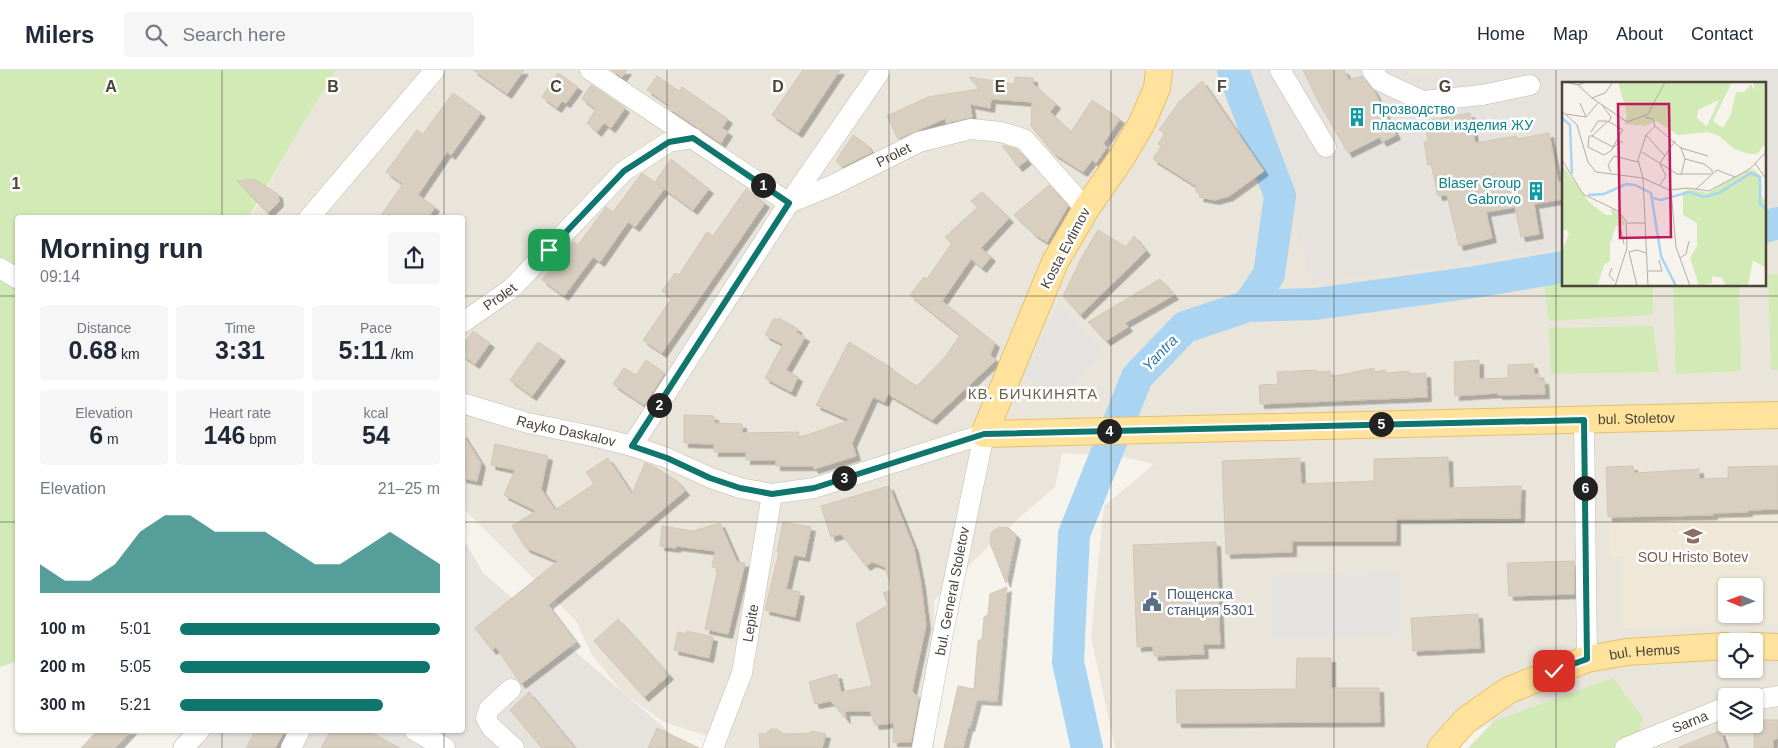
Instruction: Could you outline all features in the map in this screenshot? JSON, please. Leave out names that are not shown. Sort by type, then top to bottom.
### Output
[{"type":"main road","name":"Kosta Evtimov","points":[[984,434],[1055,262],[1086,209],[1122,157],[1142,123],[1157,88],[1159,70]]},
{"type":"main road","name":"bul. Stoletov","points":[[984,434],[1778,415]]},
{"type":"main road","name":"bul. Hemus","points":[[1441,748],[1466,720],[1509,690],[1587,659],[1627,652],[1718,646]]},
{"type":"main road","points":[[1763,646],[1778,647]]},
{"type":"street","points":[[312,215],[435,70]]},
{"type":"street","points":[[590,70],[789,203]]},
{"type":"street","points":[[632,446],[789,203],[881,70]]},
{"type":"street","points":[[1280,70],[1326,147]]},
{"type":"street","points":[[1372,70],[1380,81],[1423,101],[1482,95],[1530,84]]},
{"type":"street","name":"Prolet","points":[[789,203],[833,185],[919,142],[971,129],[1001,132],[1024,139],[1086,209]]},
{"type":"street","name":"Prolet","points":[[465,321],[511,290],[624,171],[669,142],[693,138]]},
{"type":"street","points":[[0,268],[15,277]]},
{"type":"street","name":"Rayko Daskalov","points":[[465,404],[528,423],[632,446],[667,458],[718,481],[740,488],[772,494],[814,488],[984,434]]},
{"type":"street","points":[[1584,420],[1587,659]]},
{"type":"street","name":"bul. General Stoletov","points":[[922,748],[944,628],[984,434]]},
{"type":"street","name":"Lepite","points":[[713,748],[742,673],[772,494]]},
{"type":"street","points":[[511,689],[490,708],[486,718],[491,727],[514,748]]},
{"type":"street","points":[[1763,698],[1778,696]]},
{"type":"street","name":"Sarna","points":[[1624,748],[1718,710]]},
{"type":"street","points":[[183,748],[197,733]]},
{"type":"street","points":[[291,748],[298,733]]},
{"type":"street","points":[[419,733],[445,748]]},
{"type":"shaded area","points":[[336,70],[1778,70],[1778,748],[1633,748],[1494,721],[1446,748],[1115,748],[1091,637],[1104,506],[1154,464],[1124,457],[1062,453],[1055,487],[1001,534],[934,600],[934,748],[719,748],[717,739],[664,722],[623,693],[592,655],[576,621],[465,510],[465,215],[252,215],[298,132]]},
{"type":"shaded area","points":[[1259,70],[1403,70],[1423,77],[1458,70],[1778,70],[1778,206],[1766,209],[1766,82],[1562,82],[1562,247],[1449,266],[1311,283],[1257,75]]},
{"type":"shaded area","points":[[1059,305],[1107,353],[1054,404],[1033,382],[1023,375]]},
{"type":"shaded area","name":"SOU Hristo Botev","points":[[1633,466],[1634,472],[1699,469],[1699,478],[1711,479],[1728,478],[1778,466],[1778,624],[1622,628],[1623,556],[1610,556],[1606,467]]},
{"type":"shaded area","points":[[465,542],[483,573],[688,748],[196,748],[208,733],[465,733]]},
{"type":"shaded area","points":[[1399,572],[1401,635],[1271,639],[1271,575]]},
{"type":"green space","points":[[0,70],[336,70],[250,215],[15,215],[15,662],[0,667]]},
{"type":"green space","points":[[1768,274],[1778,274],[1778,370],[1771,370]]},
{"type":"green space","points":[[1562,283],[1562,286],[1653,286],[1653,315],[1549,321],[1544,284]]},
{"type":"green space","points":[[1673,286],[1739,286],[1741,371],[1676,374]]},
{"type":"green space","points":[[1653,326],[1659,372],[1551,374],[1549,328]]},
{"type":"green space","points":[[1613,678],[1643,718],[1633,748],[1468,748],[1494,721]]},
{"type":"building","points":[[473,70],[524,70],[507,94]]},
{"type":"building","points":[[611,70],[627,70],[622,77]]},
{"type":"building","points":[[803,70],[840,70],[798,133],[772,115]]},
{"type":"building","name":"Прозводство пласмасови изделия ЖУ","points":[[1303,70],[1344,70],[1349,80],[1362,76],[1374,91],[1396,135],[1382,142],[1380,137],[1348,153],[1317,99]]},
{"type":"building","points":[[558,73],[578,87],[566,103],[562,101],[557,108],[542,97]]},
{"type":"building","points":[[657,76],[679,91],[682,87],[728,119],[722,128],[728,132],[721,143],[667,107],[669,105],[647,90]]},
{"type":"building","points":[[969,77],[1015,84],[1015,77],[1033,78],[1033,84],[1056,104],[1050,112],[1071,132],[1092,100],[1120,119],[1103,144],[1107,147],[1096,163],[1092,160],[1083,172],[1053,153],[1031,126],[1032,102],[991,99],[990,108],[970,104],[972,117],[946,123],[946,118],[898,139],[887,116],[928,97],[979,89]]},
{"type":"building","points":[[1202,81],[1264,171],[1229,196],[1215,200],[1199,197],[1200,194],[1196,192],[1196,186],[1153,159],[1161,146],[1158,144],[1165,133],[1159,130],[1179,102]]},
{"type":"building","points":[[591,85],[625,108],[611,128],[604,123],[597,132],[587,123],[596,109],[582,99]]},
{"type":"building","points":[[453,93],[481,113],[451,155],[447,152],[418,195],[435,207],[430,215],[381,215],[403,184],[386,172],[417,130],[423,134]]},
{"type":"building","points":[[1470,113],[1475,143],[1516,136],[1517,139],[1549,133],[1558,182],[1562,181],[1562,199],[1534,204],[1539,234],[1521,237],[1515,207],[1486,212],[1492,238],[1459,246],[1447,195],[1438,196],[1431,164],[1428,165],[1424,142],[1428,141],[1424,121]]},
{"type":"building","points":[[853,135],[866,144],[872,152],[842,167],[836,161]]},
{"type":"building","points":[[1002,145],[1017,149],[1027,160],[1018,167]]},
{"type":"building","points":[[671,159],[709,189],[693,210],[655,182]]},
{"type":"building","points":[[642,173],[664,189],[635,227],[628,222],[600,262],[593,257],[564,296],[542,280],[573,242],[578,245],[606,207],[613,212]]},
{"type":"building","points":[[254,179],[278,194],[279,202],[268,213],[237,181]]},
{"type":"building","points":[[1049,185],[1068,206],[1047,242],[1034,234],[1014,215]]},
{"type":"building","points":[[746,189],[765,203],[662,353],[643,340],[672,298],[662,291],[675,273],[679,275],[707,232],[713,236]]},
{"type":"building","points":[[982,192],[1009,218],[981,248],[991,257],[982,268],[971,259],[942,301],[995,343],[990,355],[996,360],[932,420],[888,394],[884,402],[873,397],[852,443],[856,456],[814,469],[813,466],[776,466],[776,460],[746,460],[746,452],[714,452],[714,444],[684,443],[684,415],[714,416],[714,423],[742,424],[742,433],[799,432],[798,438],[850,420],[816,405],[849,342],[917,386],[945,357],[960,335],[910,295],[924,277],[927,279],[952,243],[945,237],[978,207],[971,201]]},
{"type":"building","points":[[1098,230],[1126,247],[1134,236],[1146,251],[1080,315],[1063,296],[1083,255]]},
{"type":"building","points":[[1160,279],[1174,295],[1125,323],[1128,327],[1106,341],[1088,322]]},
{"type":"building","points":[[774,318],[778,320],[779,318],[798,329],[796,332],[805,337],[786,370],[798,377],[791,392],[765,378],[783,344],[765,335]]},
{"type":"building","points":[[473,331],[490,343],[475,364],[465,357],[465,342]]},
{"type":"building","points":[[538,342],[561,357],[532,396],[510,380]]},
{"type":"building","points":[[646,360],[665,373],[644,405],[613,384],[624,368],[636,375]]},
{"type":"building","points":[[1479,360],[1479,379],[1508,378],[1508,365],[1533,364],[1534,374],[1539,374],[1539,380],[1544,380],[1545,394],[1498,395],[1498,393],[1455,396],[1454,362]]},
{"type":"building","points":[[1374,368],[1374,372],[1385,370],[1385,373],[1409,371],[1409,374],[1426,373],[1427,397],[1260,404],[1259,385],[1278,384],[1277,372],[1330,371],[1330,377]]},
{"type":"building","points":[[465,438],[481,463],[477,481],[465,479]]},
{"type":"building","points":[[495,444],[548,456],[541,489],[555,510],[594,484],[586,472],[608,458],[632,494],[645,463],[677,481],[685,491],[548,605],[576,642],[521,684],[496,647],[492,650],[475,628],[558,561],[526,548],[512,526],[536,511],[504,495],[515,470],[491,465]]},
{"type":"building","points":[[1448,457],[1449,488],[1521,486],[1520,518],[1396,519],[1396,541],[1292,541],[1292,552],[1226,554],[1222,461],[1300,458],[1301,484],[1374,481],[1374,459]]},
{"type":"building","points":[[1633,466],[1634,473],[1699,469],[1699,479],[1728,478],[1728,467],[1778,466],[1778,509],[1713,513],[1713,515],[1608,517],[1606,467]]},
{"type":"building","points":[[889,486],[914,548],[926,625],[912,691],[919,698],[911,742],[893,742],[894,723],[875,725],[870,711],[845,711],[846,719],[831,701],[815,704],[809,682],[837,674],[841,692],[872,686],[856,624],[888,605],[883,593],[892,590],[885,567],[872,562],[866,566],[841,534],[831,537],[821,506]]},
{"type":"building","points":[[783,522],[811,527],[805,557],[794,555],[786,589],[800,592],[795,617],[765,610],[779,552],[777,552]]},
{"type":"building","points":[[720,523],[737,562],[745,563],[728,634],[705,629],[718,568],[712,567],[715,551],[677,546],[676,548],[660,546],[662,526],[693,531]]},
{"type":"building","points":[[999,527],[1009,528],[1016,535],[1006,583],[990,543],[991,533]]},
{"type":"building","name":"Пощенска станция 5301","points":[[1216,542],[1220,644],[1203,644],[1204,654],[1154,656],[1153,646],[1137,647],[1133,545]]},
{"type":"building","points":[[1574,561],[1574,594],[1509,596],[1507,563]]},
{"type":"building","points":[[1007,587],[997,701],[977,700],[963,748],[944,748],[958,686],[974,689],[978,641],[982,639],[984,617],[988,615],[990,594]]},
{"type":"building","points":[[1478,614],[1480,648],[1413,651],[1411,618]]},
{"type":"building","points":[[618,619],[669,675],[644,697],[594,641]]},
{"type":"building","points":[[687,631],[713,637],[709,658],[674,650],[678,632],[687,634]]},
{"type":"building","points":[[1297,658],[1331,658],[1331,688],[1379,688],[1380,722],[1177,723],[1176,690],[1296,689]]},
{"type":"building","points":[[529,692],[575,748],[542,748],[510,710]]},
{"type":"building","points":[[1763,720],[1778,720],[1777,739],[1773,739],[1773,748],[1754,748],[1754,733],[1763,733]]},
{"type":"building","points":[[657,728],[699,748],[648,748]]},
{"type":"building","points":[[771,729],[777,729],[783,734],[811,733],[811,731],[826,734],[822,748],[760,748],[759,734],[765,734]]},
{"type":"building","points":[[1718,732],[1721,733],[1726,748],[1679,748]]},
{"type":"building","points":[[95,733],[129,733],[115,748],[81,748]]},
{"type":"building","points":[[254,733],[283,733],[275,748],[246,748]]},
{"type":"building","points":[[329,733],[372,733],[400,748],[321,748]]},
{"type":"waterway","points":[[1233,70],[1280,196],[1269,274],[1248,306]]},
{"type":"waterway","name":"Yantra","points":[[1766,226],[1778,223]]},
{"type":"waterway","name":"Yantra","points":[[1087,748],[1068,662],[1074,534],[1137,377],[1185,327],[1248,306],[1315,304],[1475,282],[1562,267]]},
{"type":"place","name":"Прозводство пласмасови изделия ЖУ","points":[[1357,117]]},
{"type":"place","name":"Blaser Group Gabrovo","points":[[1536,191]]},
{"type":"place","name":"SOU Hristo Botev","points":[[1693,536]]},
{"type":"place","name":"Пощенска станция 5301","points":[[1152,602]]},
{"type":"district","name":"КВ. БИЧКИНЯТА","points":[[1033,394]]},
{"type":"route","points":[[549,250],[624,171],[669,142],[693,138],[789,203],[632,446],[667,458],[710,478],[740,488],[772,494],[814,488],[984,434],[1584,420],[1587,659],[1554,671]]}]
